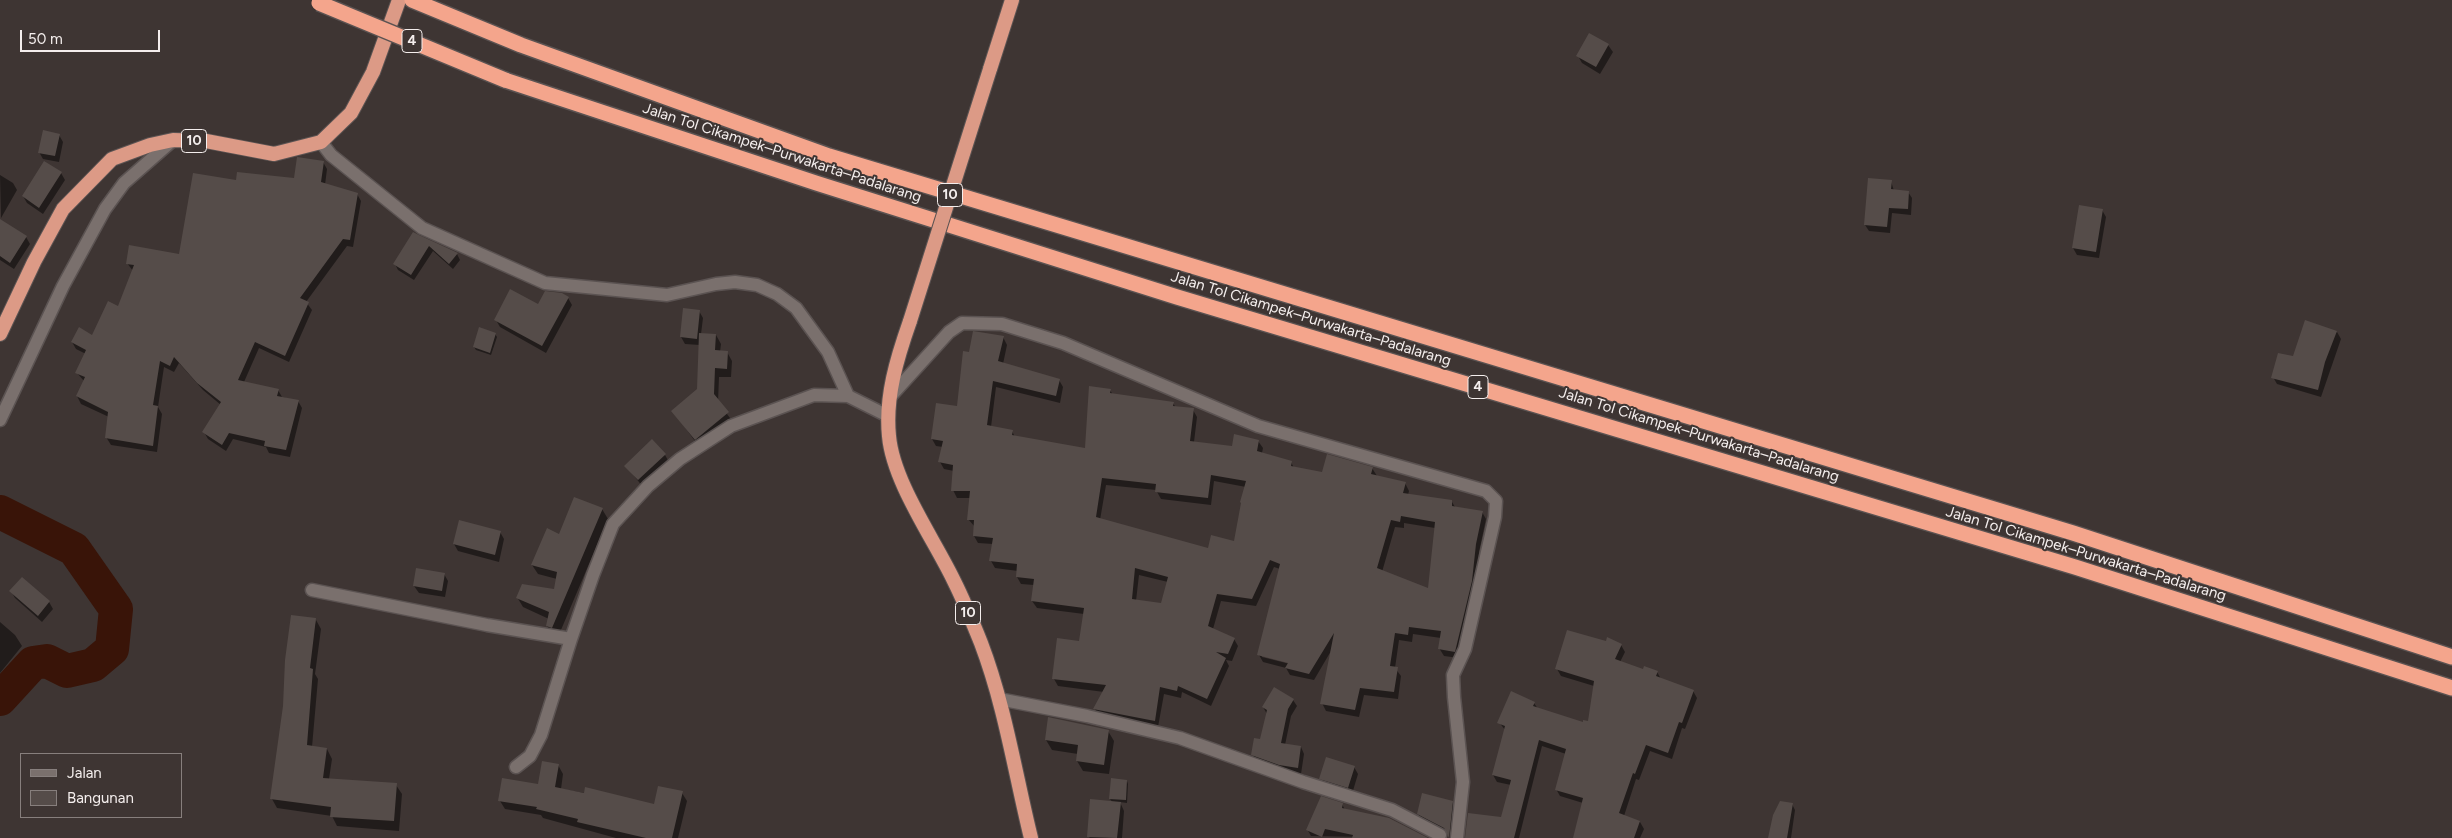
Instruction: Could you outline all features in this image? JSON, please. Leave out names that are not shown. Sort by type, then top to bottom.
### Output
[{"type":"highway","name":"10","points":[[0,334],[34,262],[63,209],[112,159],[150,145],[173,140],[206,142],[274,154],[321,142],[351,113],[373,72],[399,0]]},
{"type":"highway","name":"Jalan Tol Cikampek–Purwakarta–Padalarang","points":[[412,0],[521,45],[829,156],[2073,533],[2452,656]]},
{"type":"highway","name":"10","points":[[1012,0],[898,356],[888,416],[889,438],[897,469],[933,544],[954,580],[981,644],[1016,761],[1030,838]]},
{"type":"highway","name":"Jalan Tol Cikampek–Purwakarta–Padalarang","points":[[316,1],[505,80],[816,184],[1177,297],[2076,567],[2452,688]]},
{"type":"street","points":[[0,420],[63,286],[105,209],[124,183],[173,140]]},
{"type":"street","points":[[321,142],[331,155],[422,228],[545,283],[667,295],[716,284],[735,282],[757,285],[778,294],[796,308],[828,352],[848,396]]},
{"type":"street","points":[[890,397],[949,332],[962,323],[1002,324],[1063,343],[1258,426],[1486,491],[1496,501],[1495,517],[1464,650],[1454,674],[1454,704],[1463,782],[1456,838],[1440,837],[1392,810],[1303,782],[1180,738],[1087,716],[999,699]]},
{"type":"street","points":[[516,767],[530,756],[541,735],[571,639],[613,524],[648,486],[680,459],[732,426],[814,395],[848,396],[888,416]]},
{"type":"street","points":[[312,590],[487,625],[571,639]]},
{"type":"building","points":[[1589,33],[1609,44],[1596,67],[1576,56]]},
{"type":"building","points":[[43,130],[60,134],[55,156],[38,153]]},
{"type":"building","points":[[297,157],[324,161],[321,182],[358,193],[350,240],[343,239],[300,298],[309,302],[285,356],[255,342],[238,380],[279,389],[277,396],[299,400],[286,450],[264,446],[265,441],[229,433],[222,445],[202,432],[221,402],[197,383],[174,357],[170,366],[160,361],[153,405],[158,406],[153,446],[105,438],[108,412],[76,396],[85,377],[75,373],[86,350],[71,342],[79,327],[92,335],[108,301],[118,306],[134,265],[126,264],[129,245],[179,254],[193,173],[236,180],[237,172],[294,178]]},
{"type":"building","points":[[44,161],[62,172],[39,208],[22,196]]},
{"type":"building","points":[[1868,178],[1892,180],[1891,189],[1909,191],[1908,209],[1889,208],[1887,227],[1864,225]]},
{"type":"building","points":[[2079,205],[2103,209],[2096,252],[2072,248]]},
{"type":"building","points":[[0,219],[27,236],[10,263],[0,256]]},
{"type":"building","points":[[413,232],[458,253],[449,264],[429,246],[411,275],[393,264]]},
{"type":"building","points":[[510,289],[538,304],[545,291],[562,293],[569,297],[542,346],[494,320]]},
{"type":"building","points":[[683,308],[700,310],[697,339],[680,337]]},
{"type":"building","points":[[2305,320],[2337,331],[2325,362],[2318,390],[2271,378],[2278,353],[2293,356]]},
{"type":"building","points":[[479,327],[496,333],[490,353],[473,347]]},
{"type":"building","points":[[973,331],[1004,336],[998,361],[1060,379],[1056,396],[993,381],[987,425],[1013,430],[1012,435],[1085,448],[1089,386],[1111,389],[1110,393],[1174,402],[1173,406],[1194,408],[1190,441],[1232,446],[1234,434],[1259,440],[1257,451],[1292,461],[1291,466],[1322,472],[1327,454],[1373,467],[1371,474],[1406,482],[1403,493],[1452,500],[1452,506],[1483,511],[1476,544],[1472,581],[1455,652],[1438,649],[1441,631],[1409,627],[1408,635],[1395,633],[1390,666],[1398,667],[1394,692],[1360,688],[1355,710],[1320,704],[1334,633],[1309,674],[1285,668],[1288,663],[1257,655],[1280,564],[1270,560],[1252,599],[1217,594],[1208,626],[1235,638],[1228,654],[1216,652],[1226,658],[1207,699],[1178,686],[1177,691],[1160,687],[1155,721],[1093,709],[1106,685],[1052,679],[1057,638],[1079,641],[1084,608],[1031,601],[1034,579],[1016,577],[1017,564],[989,561],[993,538],[973,536],[974,520],[967,520],[970,491],[951,491],[953,465],[938,462],[943,441],[931,439],[936,403],[957,406],[963,351],[969,352]],"holes":[[[1211,475],[1246,481],[1240,502],[1234,541],[1211,535],[1208,548],[1096,517],[1102,478],[1156,484],[1155,492],[1208,498]],[[1401,516],[1435,522],[1428,588],[1377,568],[1391,520],[1400,522]],[[1135,568],[1168,577],[1161,603],[1132,599]]]},
{"type":"building","points":[[699,333],[716,334],[715,350],[728,351],[727,369],[715,368],[714,394],[729,412],[695,440],[671,411],[697,389]]},
{"type":"building","points":[[652,439],[666,454],[638,480],[624,466]]},
{"type":"building","points":[[574,497],[603,508],[552,628],[546,626],[549,612],[516,598],[522,584],[554,589],[557,572],[531,565],[547,528],[559,534]]},
{"type":"building","points":[[459,520],[501,531],[495,555],[453,544]]},
{"type":"building","points":[[416,568],[445,573],[442,591],[413,586]]},
{"type":"building","points":[[22,577],[50,601],[38,616],[9,591]]},
{"type":"building","points":[[291,615],[316,618],[310,668],[313,669],[307,745],[327,748],[323,778],[397,783],[394,821],[330,817],[331,807],[270,799],[283,706],[285,660]]},
{"type":"building","points":[[1567,630],[1606,641],[1607,637],[1622,644],[1615,659],[1643,669],[1644,666],[1658,671],[1656,676],[1694,690],[1682,723],[1679,722],[1668,753],[1646,745],[1635,774],[1633,773],[1619,813],[1640,821],[1634,838],[1573,838],[1583,798],[1555,790],[1566,749],[1539,740],[1514,838],[1465,838],[1468,813],[1501,817],[1511,780],[1492,775],[1505,726],[1497,723],[1511,691],[1535,702],[1533,706],[1583,722],[1583,720],[1588,721],[1594,681],[1555,669]]},
{"type":"building","points":[[1274,687],[1294,699],[1288,709],[1281,743],[1301,746],[1298,768],[1279,765],[1251,755],[1254,738],[1260,739],[1267,710],[1262,707]]},
{"type":"building","points":[[1048,717],[1109,730],[1104,765],[1076,761],[1078,745],[1045,740]]},
{"type":"building","points":[[1326,757],[1355,766],[1348,788],[1319,779]]},
{"type":"building","points":[[542,761],[559,764],[555,787],[584,793],[585,787],[654,804],[658,786],[683,791],[672,838],[646,838],[577,822],[578,819],[536,809],[537,807],[498,801],[502,778],[538,784]]},
{"type":"building","points":[[1111,778],[1127,780],[1126,800],[1109,799]]},
{"type":"building","points":[[1422,793],[1453,801],[1449,838],[1444,828],[1417,814]]},
{"type":"building","points":[[1321,796],[1343,803],[1342,808],[1389,818],[1428,838],[1352,838],[1353,835],[1325,829],[1322,837],[1306,830]]},
{"type":"building","points":[[1090,799],[1121,802],[1117,838],[1087,837]]},
{"type":"building","points":[[1780,801],[1793,803],[1787,838],[1768,838],[1773,815]]},
{"type":"waterway","points":[[0,512],[74,549],[116,609],[112,649],[93,665],[67,671],[47,661],[33,663],[0,699]]}]
